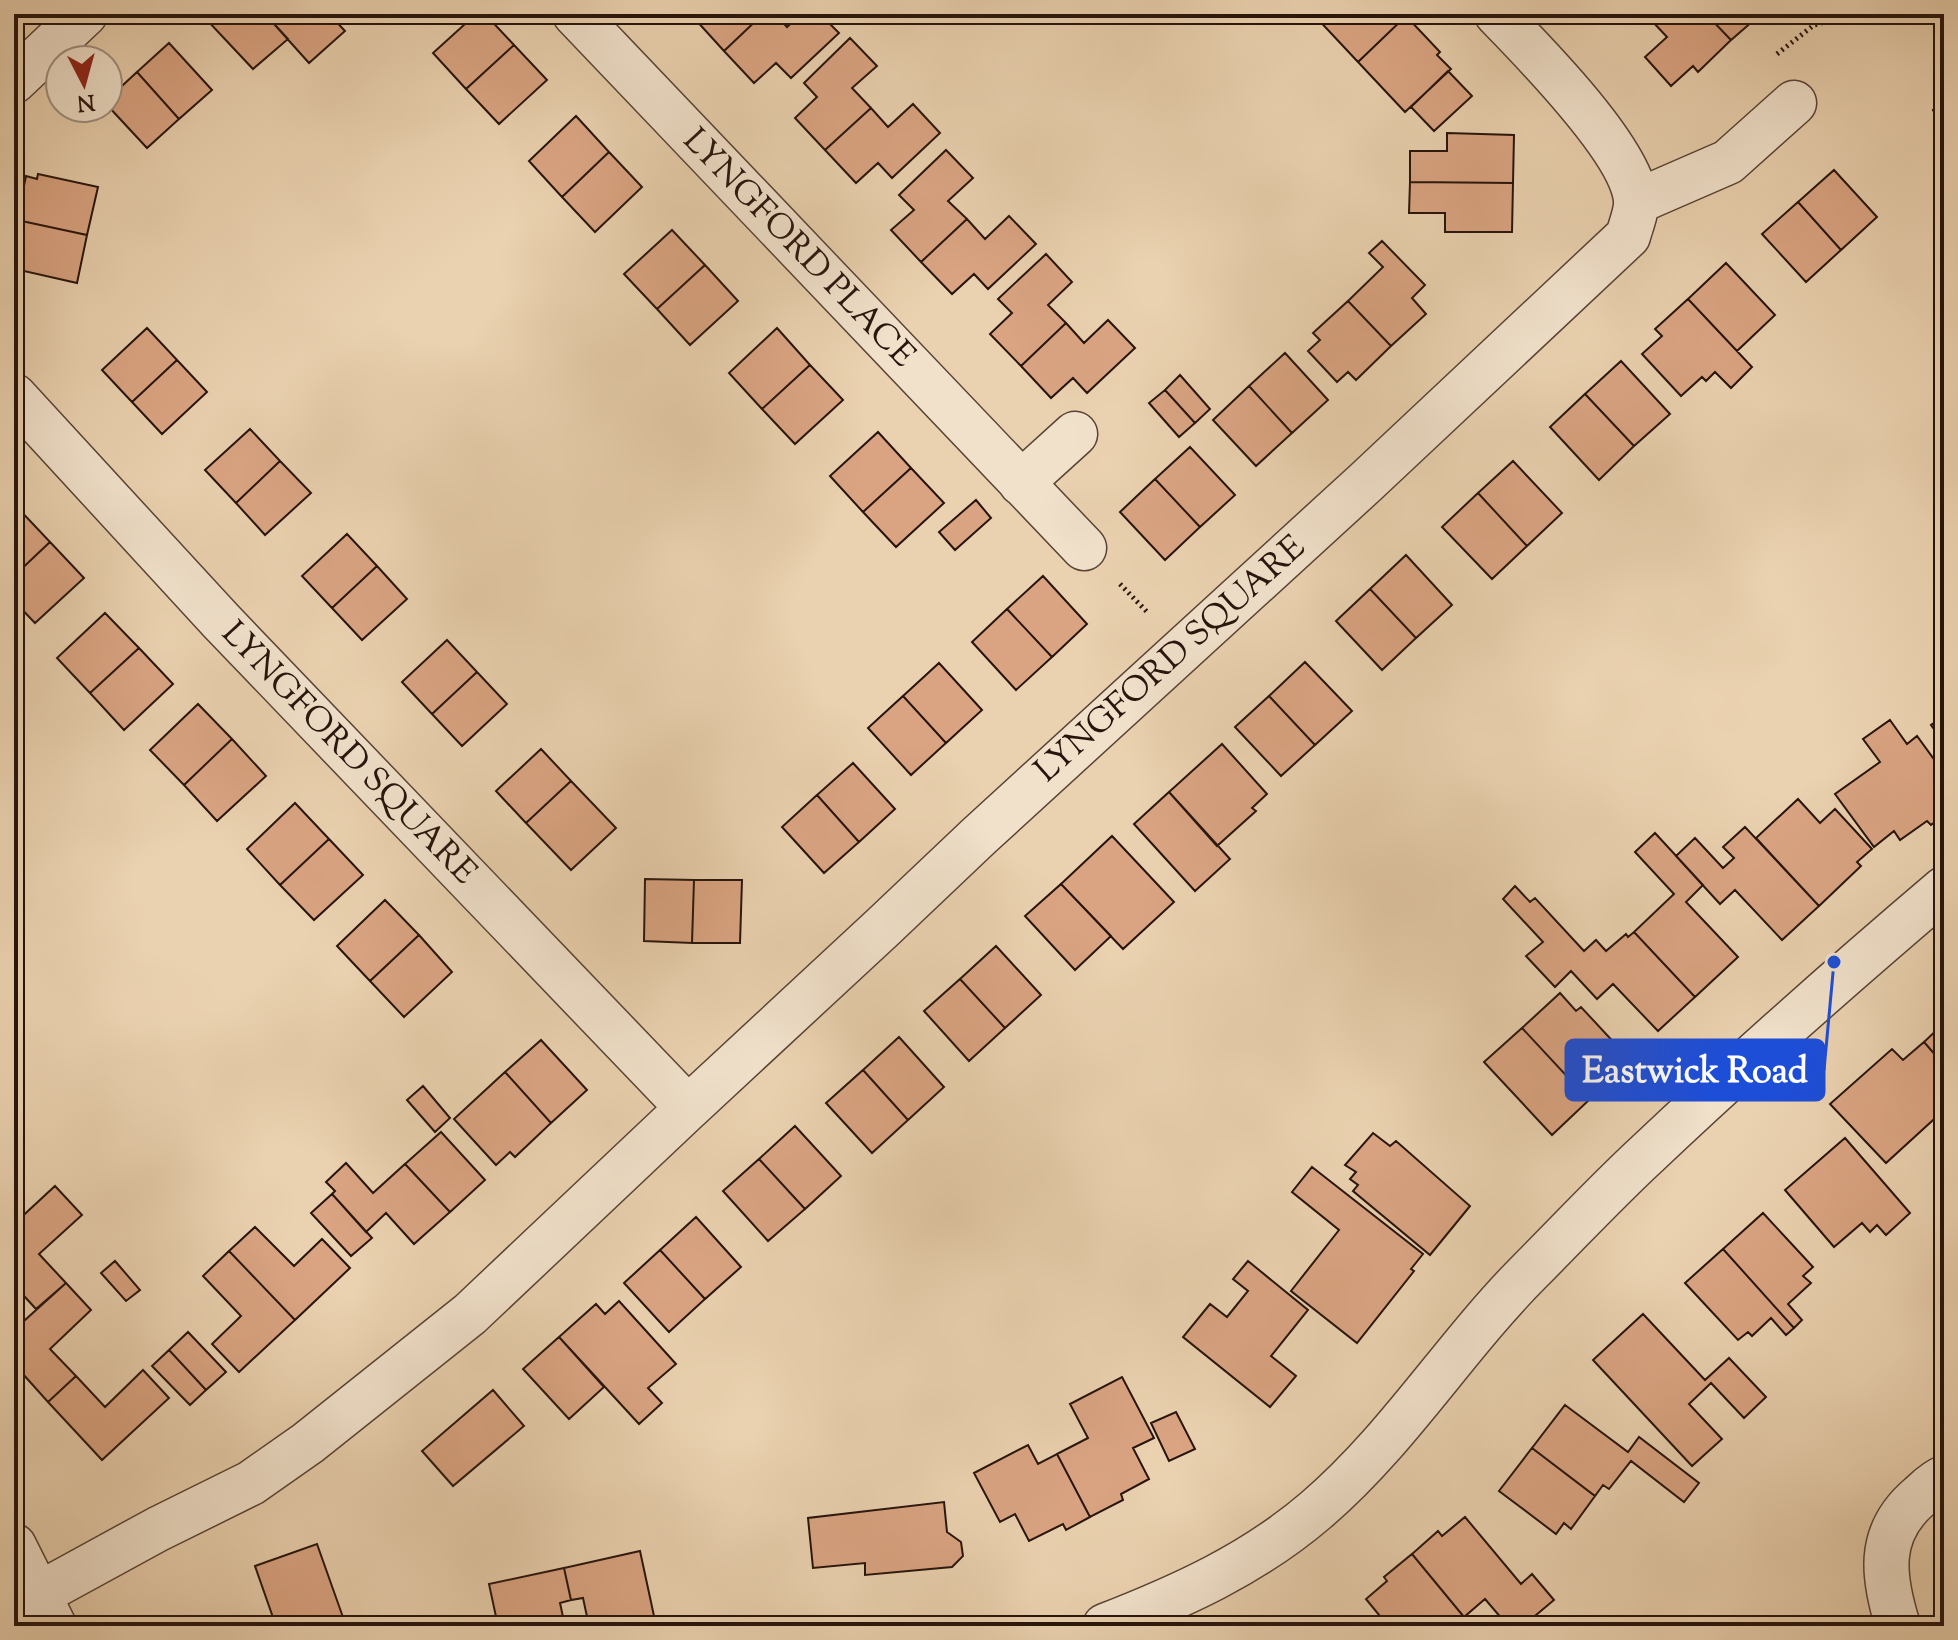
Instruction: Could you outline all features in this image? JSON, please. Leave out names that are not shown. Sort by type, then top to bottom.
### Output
[{"type":"street","points":[[14,81],[85,14]]},
{"type":"street","name":"LYNGFORD PLACE","points":[[575,14],[1084,548]]},
{"type":"street","points":[[1497,14],[1602,131],[1627,169],[1636,202],[1728,162],[1789,109]]},
{"type":"street","name":"LYNGFORD SQUARE","points":[[46,1610],[158,1529],[251,1483],[308,1443],[470,1314],[979,836],[1628,236],[1636,202]]},
{"type":"street","name":"LYNGFORD SQUARE","points":[[14,396],[398,808],[688,1108]]},
{"type":"street","points":[[1021,483],[1075,434]]},
{"type":"street","points":[[1105,1626],[1207,1584],[1268,1547],[1317,1509],[1371,1456],[1496,1305],[1644,1156],[1837,981],[1944,889]]},
{"type":"street","points":[[1898,1626],[1887,1588],[1887,1544],[1905,1508],[1944,1478]]},
{"type":"street","points":[[14,1546],[46,1610]]},
{"type":"path","points":[[1789,109],[1763,69],[1772,58],[1814,25],[1880,14]]},
{"type":"path","points":[[1084,548],[1149,614],[1180,652]]},
{"type":"building","points":[[211,14],[265,14],[288,39],[253,69],[206,19]]},
{"type":"building","points":[[265,14],[329,14],[345,31],[309,63]]},
{"type":"building","points":[[476,14],[485,14],[514,45],[466,89],[433,53]]},
{"type":"building","points":[[698,14],[763,14],[724,51],[694,18]]},
{"type":"building","points":[[763,14],[775,14],[787,27],[801,14],[820,14],[839,33],[791,78],[776,63],[754,83],[724,51]]},
{"type":"building","points":[[1313,14],[1404,14],[1406,16],[1358,62]]},
{"type":"building","points":[[1660,14],[1706,14],[1731,40],[1698,72],[1693,66],[1671,86],[1645,57],[1667,37],[1652,21]]},
{"type":"building","points":[[1706,14],[1761,14],[1731,40]]},
{"type":"building","points":[[1406,16],[1440,52],[1437,55],[1451,69],[1405,112],[1358,62]]},
{"type":"building","points":[[850,38],[877,66],[852,88],[871,108],[825,150],[795,118],[817,97],[804,83]]},
{"type":"building","points":[[169,43],[212,90],[179,119],[137,72]]},
{"type":"building","points":[[514,45],[547,80],[499,124],[466,89]]},
{"type":"building","points":[[1448,71],[1472,96],[1434,131],[1411,107]]},
{"type":"building","points":[[137,72],[179,119],[147,148],[124,123],[124,84]]},
{"type":"building","points":[[913,104],[940,133],[892,178],[878,163],[856,183],[825,150],[871,108],[888,127]]},
{"type":"building","points":[[1944,105],[1944,133],[1933,110]]},
{"type":"building","points":[[576,116],[609,152],[562,197],[529,161]]},
{"type":"building","points":[[1447,133],[1514,135],[1513,183],[1410,182],[1410,151],[1447,151]]},
{"type":"building","points":[[946,150],[973,178],[948,201],[967,219],[921,262],[891,230],[914,210],[899,195]]},
{"type":"building","points":[[609,152],[642,187],[595,232],[562,197]]},
{"type":"building","points":[[1834,170],[1877,217],[1841,250],[1798,202]]},
{"type":"building","points":[[38,174],[98,187],[87,235],[17,220],[26,176],[37,179]]},
{"type":"building","points":[[1410,182],[1513,183],[1512,232],[1445,232],[1445,213],[1409,213]]},
{"type":"building","points":[[1798,202],[1841,250],[1806,282],[1762,234]]},
{"type":"building","points":[[1009,216],[1036,244],[988,289],[974,274],[952,294],[921,262],[967,219],[985,239]]},
{"type":"building","points":[[17,220],[87,235],[77,283],[15,269],[14,231]]},
{"type":"building","points":[[672,230],[705,265],[657,309],[624,274]]},
{"type":"building","points":[[1382,241],[1425,285],[1412,298],[1426,314],[1391,346],[1348,301],[1383,267],[1369,253]]},
{"type":"building","points":[[1046,254],[1072,282],[1048,305],[1066,323],[1021,366],[990,334],[1012,313],[998,299]]},
{"type":"building","points":[[1726,263],[1775,315],[1737,351],[1688,299]]},
{"type":"building","points":[[705,265],[738,301],[690,345],[657,309]]},
{"type":"building","points":[[1688,299],[1752,367],[1731,388],[1715,372],[1706,381],[1702,377],[1681,396],[1642,354],[1662,336],[1655,329]]},
{"type":"building","points":[[1348,301],[1391,346],[1356,380],[1348,372],[1337,382],[1308,351],[1320,340],[1313,333]]},
{"type":"building","points":[[1108,320],[1135,348],[1087,393],[1073,378],[1051,398],[1021,366],[1066,323],[1084,343]]},
{"type":"building","points":[[147,328],[177,360],[132,402],[102,370]]},
{"type":"building","points":[[777,328],[810,365],[762,409],[729,373]]},
{"type":"building","points":[[1285,353],[1328,400],[1292,433],[1249,386]]},
{"type":"building","points":[[177,360],[207,392],[162,434],[132,402]]},
{"type":"building","points":[[1621,361],[1670,414],[1634,446],[1585,394]]},
{"type":"building","points":[[810,365],[843,400],[795,444],[762,409]]},
{"type":"building","points":[[1180,375],[1210,409],[1195,423],[1165,390]]},
{"type":"building","points":[[1249,386],[1292,433],[1256,466],[1213,420]]},
{"type":"building","points":[[1165,390],[1195,423],[1179,437],[1149,403]]},
{"type":"building","points":[[1585,394],[1634,446],[1599,480],[1550,427]]},
{"type":"building","points":[[250,429],[280,461],[236,503],[205,470]]},
{"type":"building","points":[[878,432],[911,468],[863,512],[830,476]]},
{"type":"building","points":[[1190,447],[1235,495],[1200,527],[1155,479]]},
{"type":"building","points":[[280,461],[311,493],[265,535],[236,503]]},
{"type":"building","points":[[1513,461],[1562,513],[1527,546],[1478,493]]},
{"type":"building","points":[[911,468],[944,503],[896,547],[863,512]]},
{"type":"building","points":[[1155,479],[1200,527],[1165,560],[1120,512]]},
{"type":"building","points":[[1478,493],[1527,546],[1492,579],[1442,527]]},
{"type":"building","points":[[976,500],[991,518],[955,550],[939,532]]},
{"type":"building","points":[[16,506],[50,542],[14,576],[14,508]]},
{"type":"building","points":[[347,534],[377,566],[332,608],[302,576]]},
{"type":"building","points":[[50,542],[84,578],[35,623],[14,601],[14,576]]},
{"type":"building","points":[[1406,555],[1452,605],[1416,638],[1370,589]]},
{"type":"building","points":[[377,566],[407,599],[362,640],[332,608]]},
{"type":"building","points":[[1043,576],[1087,624],[1052,657],[1007,609]]},
{"type":"building","points":[[1370,589],[1416,638],[1382,670],[1336,621]]},
{"type":"building","points":[[1007,609],[1052,657],[1016,690],[972,642]]},
{"type":"building","points":[[105,613],[139,648],[90,693],[57,658]]},
{"type":"building","points":[[447,640],[477,672],[432,714],[402,682]]},
{"type":"building","points":[[139,648],[173,684],[124,730],[90,693]]},
{"type":"building","points":[[1305,662],[1352,711],[1315,745],[1269,696]]},
{"type":"building","points":[[939,663],[982,710],[946,743],[903,696]]},
{"type":"building","points":[[477,672],[507,704],[462,746],[432,714]]},
{"type":"building","points":[[903,696],[946,743],[911,775],[868,728]]},
{"type":"building","points":[[1269,696],[1315,745],[1281,776],[1235,727]]},
{"type":"building","points":[[198,704],[232,739],[184,785],[150,750]]},
{"type":"building","points":[[1944,716],[1944,743],[1931,725]]},
{"type":"building","points":[[1890,720],[1907,744],[1917,736],[1944,773],[1944,815],[1931,825],[1927,821],[1900,840],[1894,831],[1874,847],[1835,794],[1880,762],[1863,739]]},
{"type":"building","points":[[232,739],[266,776],[217,821],[184,785]]},
{"type":"building","points":[[1222,744],[1267,794],[1252,808],[1256,811],[1217,846],[1169,792]]},
{"type":"building","points":[[541,749],[571,781],[526,823],[496,791]]},
{"type":"building","points":[[853,763],[895,809],[859,842],[817,795]]},
{"type":"building","points":[[571,781],[616,828],[571,870],[526,823]]},
{"type":"building","points":[[1169,792],[1230,859],[1195,891],[1134,824]]},
{"type":"building","points":[[817,795],[859,842],[824,873],[782,827]]},
{"type":"building","points":[[1798,799],[1820,823],[1835,809],[1872,849],[1857,862],[1861,866],[1819,906],[1756,838]]},
{"type":"building","points":[[295,803],[329,839],[280,885],[247,849]]},
{"type":"building","points":[[1745,827],[1819,906],[1782,940],[1735,890],[1720,904],[1676,856],[1695,838],[1723,868],[1734,858],[1723,847]]},
{"type":"building","points":[[1655,833],[1703,885],[1686,902],[1738,957],[1695,997],[1634,932],[1674,894],[1635,852]]},
{"type":"building","points":[[1112,836],[1174,902],[1123,949],[1061,884]]},
{"type":"building","points":[[329,839],[363,875],[314,920],[280,885]]},
{"type":"building","points":[[645,879],[694,880],[692,943],[644,941]]},
{"type":"building","points":[[694,880],[742,880],[740,943],[692,943]]},
{"type":"building","points":[[1061,884],[1111,936],[1075,970],[1025,916]]},
{"type":"building","points":[[1515,886],[1530,902],[1535,898],[1584,951],[1596,940],[1606,951],[1626,934],[1628,937],[1634,932],[1695,997],[1658,1031],[1613,984],[1597,999],[1571,971],[1555,987],[1526,956],[1543,942],[1503,899]]},
{"type":"building","points":[[385,900],[419,935],[370,981],[337,946]]},
{"type":"building","points":[[419,935],[452,972],[404,1017],[370,981]]},
{"type":"building","points":[[996,946],[1041,995],[1005,1028],[960,979]]},
{"type":"building","points":[[960,979],[1005,1028],[969,1061],[924,1011]]},
{"type":"building","points":[[1560,993],[1576,1011],[1581,1007],[1632,1062],[1589,1100],[1522,1028]]},
{"type":"building","points":[[1944,1023],[1944,1065],[1924,1042]]},
{"type":"building","points":[[1522,1028],[1589,1100],[1552,1135],[1484,1062]]},
{"type":"building","points":[[899,1037],[944,1087],[908,1120],[863,1070]]},
{"type":"building","points":[[541,1040],[587,1090],[551,1123],[505,1072]]},
{"type":"building","points":[[1924,1042],[1944,1065],[1944,1110],[1886,1163],[1830,1104],[1892,1049],[1903,1060]]},
{"type":"building","points":[[863,1070],[908,1120],[872,1153],[826,1103]]},
{"type":"building","points":[[505,1072],[551,1123],[515,1157],[510,1152],[496,1165],[454,1119]]},
{"type":"building","points":[[423,1086],[450,1118],[435,1132],[407,1100]]},
{"type":"building","points":[[795,1126],[841,1176],[805,1209],[759,1159]]},
{"type":"building","points":[[441,1132],[485,1180],[450,1212],[405,1164]]},
{"type":"building","points":[[1373,1133],[1390,1146],[1396,1141],[1470,1206],[1430,1255],[1353,1191],[1358,1185],[1350,1179],[1356,1172],[1345,1165]]},
{"type":"building","points":[[1845,1138],[1910,1213],[1886,1235],[1877,1225],[1870,1232],[1862,1223],[1834,1247],[1785,1190]]},
{"type":"building","points":[[759,1159],[805,1209],[768,1241],[723,1191]]},
{"type":"building","points":[[346,1163],[373,1193],[405,1164],[450,1212],[414,1244],[386,1213],[366,1232],[332,1194],[335,1191],[326,1182]]},
{"type":"building","points":[[1312,1167],[1423,1254],[1411,1269],[1414,1271],[1357,1343],[1291,1291],[1339,1230],[1292,1192]]},
{"type":"building","points":[[55,1186],[82,1215],[39,1254],[66,1283],[36,1309],[14,1285],[14,1224]]},
{"type":"building","points":[[332,1194],[372,1238],[351,1256],[311,1213]]},
{"type":"building","points":[[1763,1213],[1813,1267],[1803,1276],[1811,1283],[1788,1304],[1802,1320],[1794,1328],[1723,1249]]},
{"type":"building","points":[[696,1217],[741,1267],[705,1299],[660,1250]]},
{"type":"building","points":[[255,1227],[294,1266],[322,1239],[350,1268],[295,1320],[229,1251]]},
{"type":"building","points":[[1723,1249],[1794,1328],[1786,1335],[1771,1318],[1752,1336],[1748,1332],[1738,1340],[1685,1283]]},
{"type":"building","points":[[660,1250],[705,1299],[669,1332],[624,1283]]},
{"type":"building","points":[[229,1251],[295,1320],[239,1372],[212,1344],[241,1316],[203,1276]]},
{"type":"building","points":[[115,1261],[140,1290],[126,1301],[101,1273]]},
{"type":"building","points":[[1248,1261],[1308,1310],[1271,1356],[1296,1376],[1270,1407],[1183,1337],[1210,1304],[1227,1317],[1248,1291],[1233,1279]]},
{"type":"building","points":[[66,1283],[91,1310],[50,1349],[76,1376],[48,1402],[14,1364],[14,1330]]},
{"type":"building","points":[[619,1301],[676,1364],[648,1388],[662,1403],[639,1424],[559,1337],[596,1304],[605,1314]]},
{"type":"building","points":[[1643,1314],[1705,1380],[1729,1358],[1766,1397],[1744,1418],[1711,1383],[1689,1404],[1722,1439],[1692,1466],[1593,1360]]},
{"type":"building","points":[[188,1332],[226,1372],[206,1390],[169,1350]]},
{"type":"building","points":[[559,1337],[604,1387],[569,1419],[523,1369]]},
{"type":"building","points":[[169,1350],[206,1390],[190,1405],[152,1366]]},
{"type":"building","points":[[143,1370],[169,1398],[102,1460],[48,1402],[76,1376],[105,1407]]},
{"type":"building","points":[[1122,1377],[1154,1438],[1133,1448],[1149,1479],[1121,1494],[1123,1500],[1090,1517],[1057,1454],[1088,1438],[1070,1404]]},
{"type":"building","points":[[493,1390],[524,1426],[453,1486],[422,1451]]},
{"type":"building","points":[[1565,1405],[1628,1452],[1639,1437],[1699,1483],[1684,1502],[1631,1461],[1609,1489],[1603,1485],[1595,1496],[1532,1448]]},
{"type":"building","points":[[1176,1412],[1195,1449],[1169,1461],[1151,1423]]},
{"type":"building","points":[[1028,1445],[1038,1464],[1057,1454],[1090,1517],[1066,1530],[1063,1524],[1029,1541],[1015,1514],[1000,1522],[974,1473]]},
{"type":"building","points":[[1532,1448],[1595,1496],[1571,1529],[1564,1523],[1556,1534],[1499,1491]]},
{"type":"building","points":[[944,1502],[947,1532],[961,1542],[963,1556],[952,1567],[865,1575],[865,1563],[813,1568],[808,1518]]},
{"type":"building","points":[[1465,1517],[1521,1584],[1532,1574],[1554,1600],[1523,1626],[1508,1626],[1485,1599],[1464,1617],[1412,1554],[1438,1531],[1442,1536]]},
{"type":"building","points":[[317,1544],[344,1620],[326,1626],[310,1626],[309,1620],[292,1626],[276,1626],[255,1566]]},
{"type":"building","points":[[640,1551],[654,1616],[607,1626],[589,1626],[583,1598],[571,1600],[564,1568]]},
{"type":"building","points":[[1412,1554],[1464,1617],[1453,1626],[1388,1626],[1366,1599],[1387,1581],[1384,1577]]},
{"type":"building","points":[[564,1568],[571,1600],[560,1603],[565,1626],[498,1626],[489,1584]]},
{"type":"place","name":"Eastwick Road","points":[[1834,962]]}]
